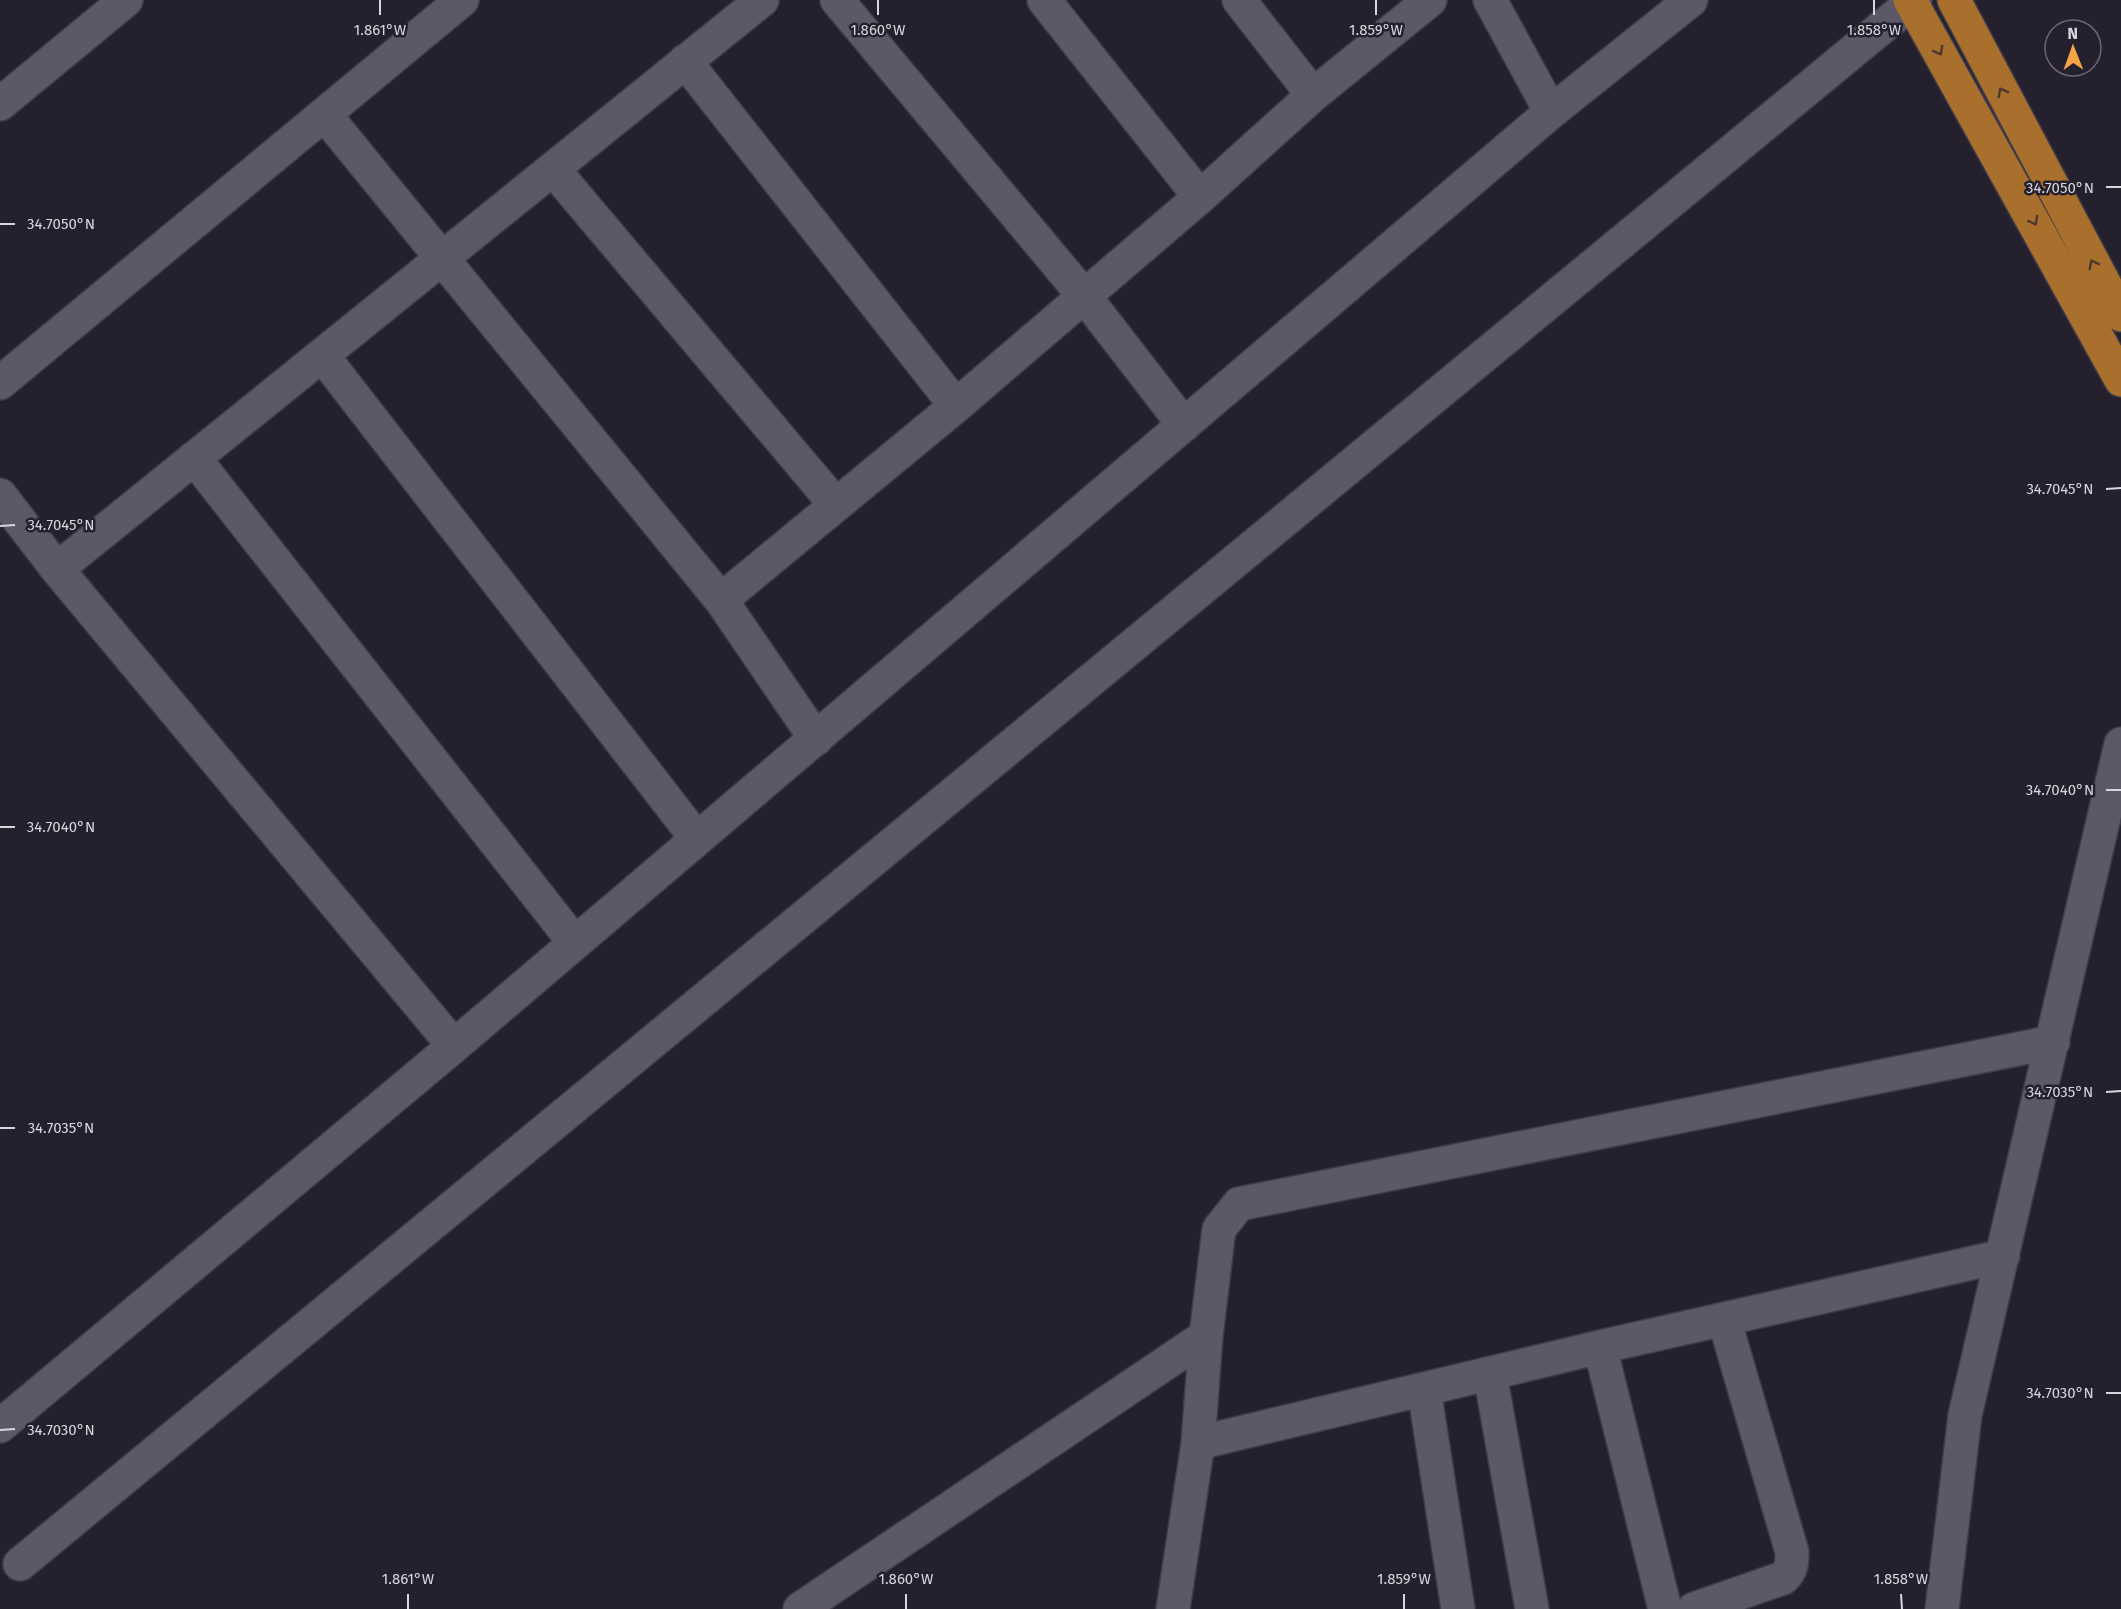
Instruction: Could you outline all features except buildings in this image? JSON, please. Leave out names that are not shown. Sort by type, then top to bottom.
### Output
[{"type":"highway","points":[[1954,0],[2121,315]]},
{"type":"highway","points":[[1912,1],[2121,380]]},
{"type":"street","points":[[0,104],[126,0]]},
{"type":"street","points":[[0,383],[462,0]]},
{"type":"street","points":[[57,569],[762,0]]},
{"type":"street","points":[[837,0],[1085,297],[1184,425]]},
{"type":"street","points":[[1044,0],[1200,197]]},
{"type":"street","points":[[1239,0],[1313,95]]},
{"type":"street","points":[[721,600],[1085,297],[1313,95],[1430,0]]},
{"type":"street","points":[[1490,0],[1551,112]]},
{"type":"street","points":[[0,1426],[454,1046],[1551,112],[1691,0]]},
{"type":"street","points":[[20,1564],[1912,1]]},
{"type":"street","points":[[685,62],[956,406]]},
{"type":"street","points":[[325,115],[721,600],[816,739]]},
{"type":"street","points":[[553,169],[836,505]]},
{"type":"street","points":[[321,355],[697,839]]},
{"type":"street","points":[[194,458],[575,943]]},
{"type":"street","points":[[0,495],[57,569],[454,1046]]},
{"type":"street","points":[[1942,1609],[1965,1415],[2121,744]]},
{"type":"street","points":[[1173,1609],[1198,1443],[1206,1336],[1220,1229],[1239,1204],[2053,1042]]},
{"type":"street","points":[[1198,1443],[1600,1347],[2003,1256]]},
{"type":"street","points":[[1694,1609],[1783,1578],[1791,1569],[1792,1564],[1792,1552],[1724,1319]]},
{"type":"street","points":[[800,1609],[1206,1336]]},
{"type":"street","points":[[1600,1347],[1665,1609]]},
{"type":"street","points":[[1490,1374],[1532,1609]]},
{"type":"street","points":[[1424,1389],[1458,1609]]}]
